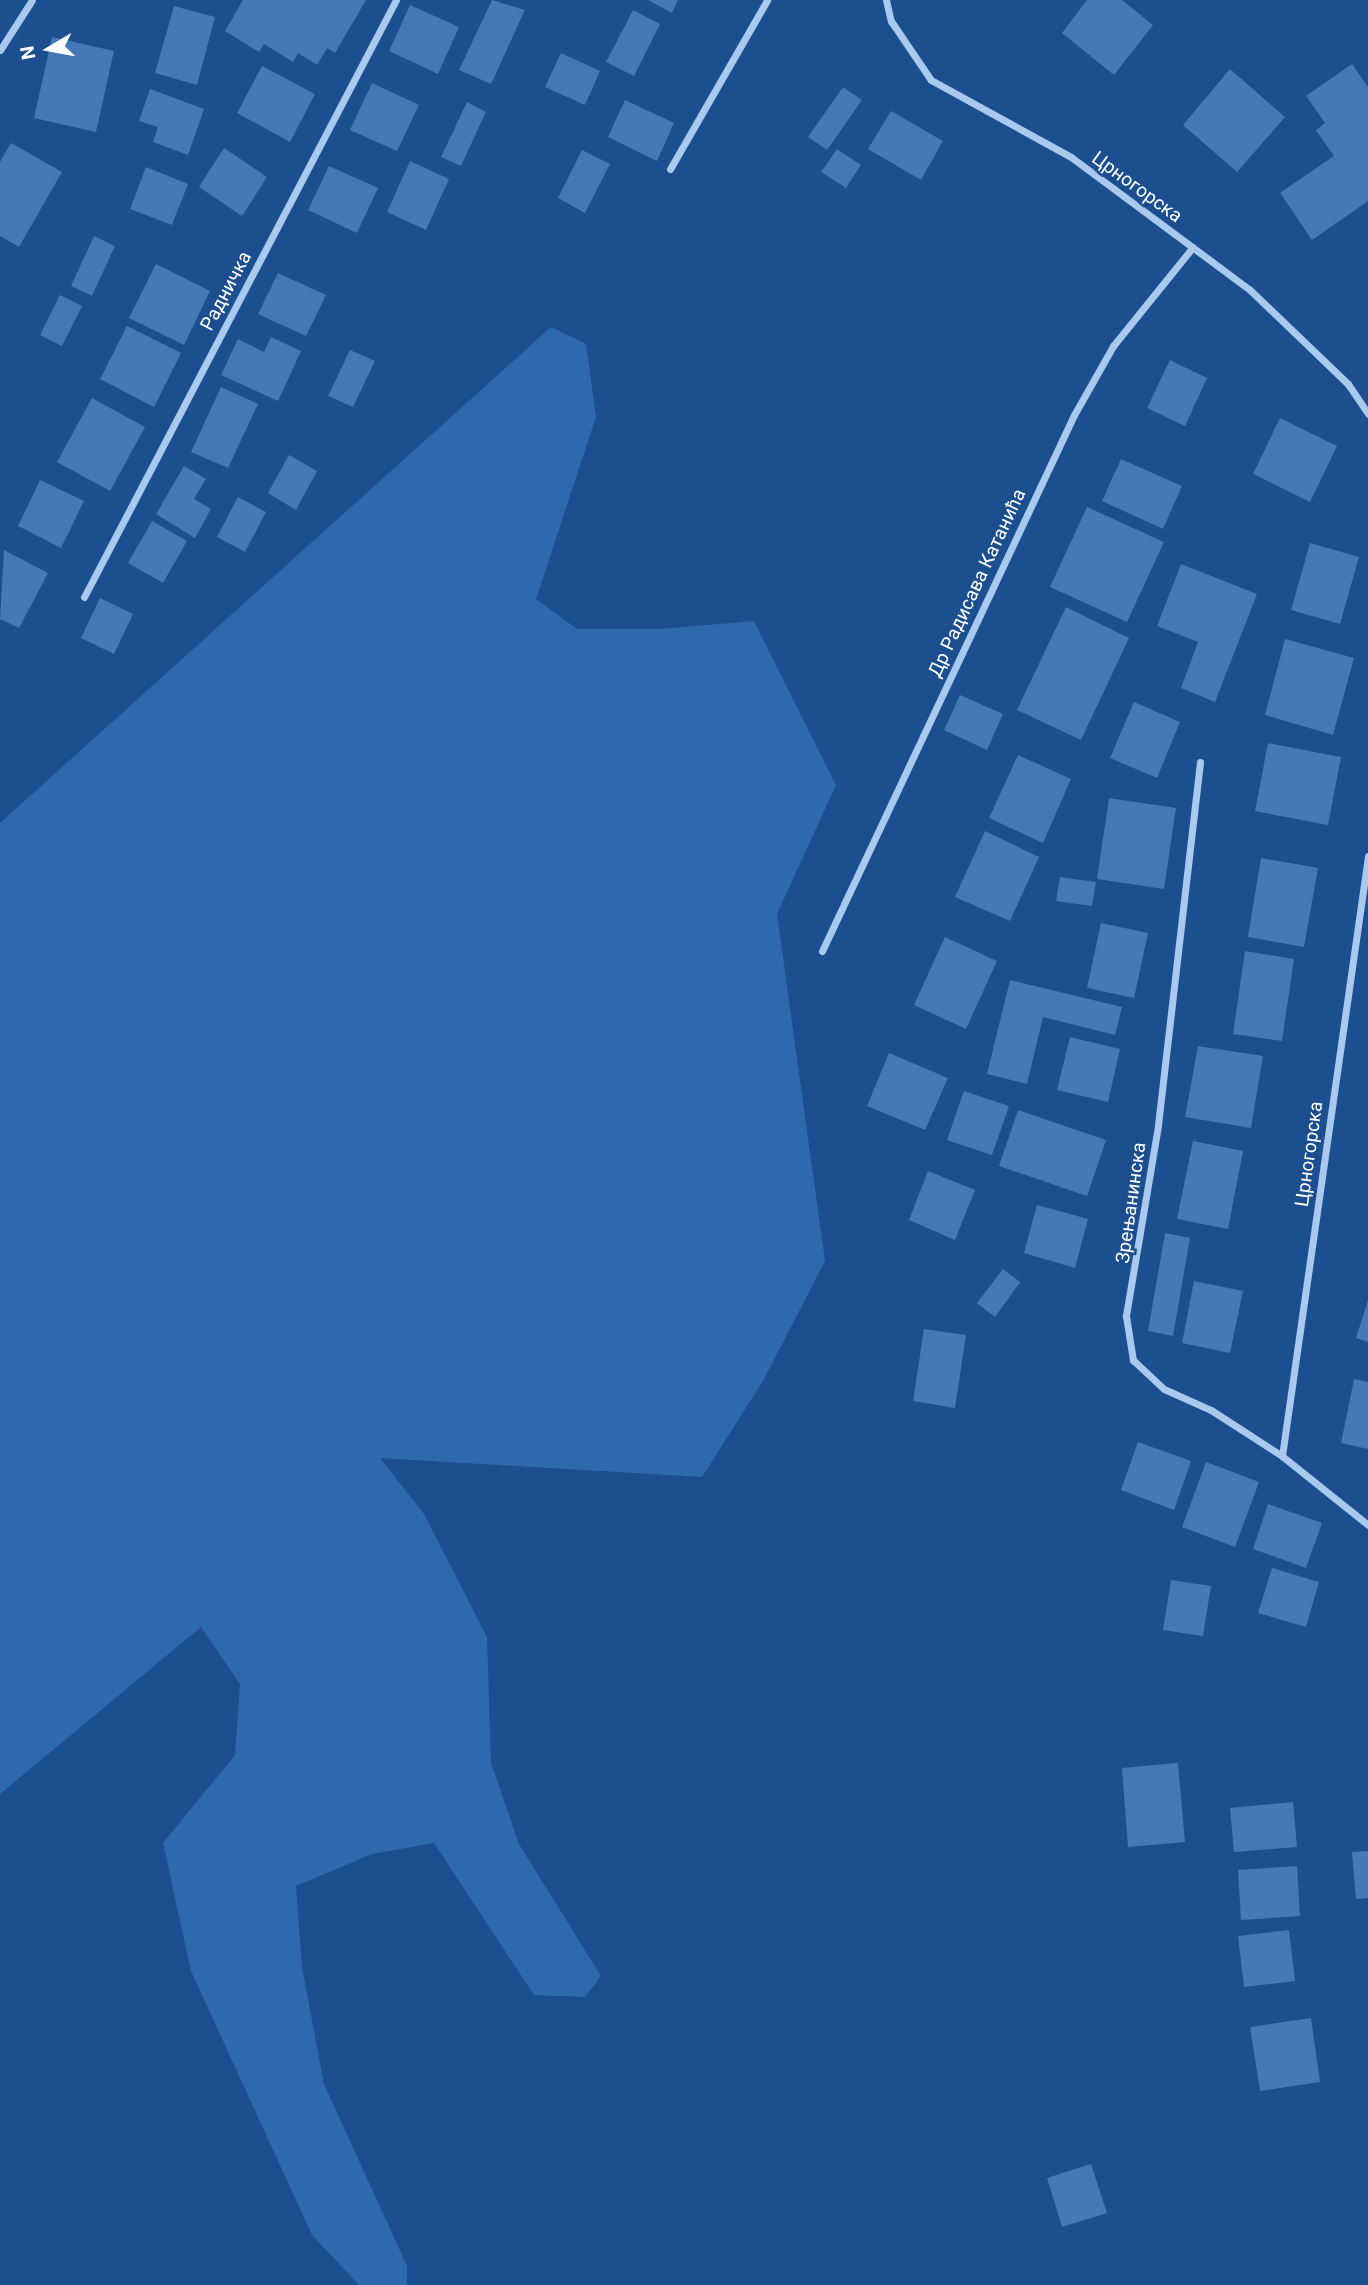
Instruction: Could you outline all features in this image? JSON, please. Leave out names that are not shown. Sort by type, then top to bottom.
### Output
[{"type":"street","points":[[0,50],[32,0]]},
{"type":"street","name":"Радничка","points":[[84,597],[396,0]]},
{"type":"street","points":[[670,169],[767,0]]},
{"type":"street","name":"Црногорска","points":[[886,0],[891,22],[931,80],[1070,157],[1250,290],[1348,384],[1368,414]]},
{"type":"street","name":"Др Радисава Катанића","points":[[822,951],[1073,415],[1113,346],[1193,247]]},
{"type":"street","name":"Зрењанинска","points":[[1200,762],[1158,1126],[1125,1316],[1133,1360],[1164,1389],[1210,1410],[1282,1456],[1368,1525]]},
{"type":"street","name":"Црногорска","points":[[1282,1456],[1368,856]]},
{"type":"shaded area","points":[[551,327],[586,344],[596,417],[536,599],[577,629],[659,629],[754,621],[836,785],[777,914],[825,1261],[763,1381],[702,1477],[380,1458],[424,1514],[487,1637],[491,1763],[519,1844],[601,1976],[585,1997],[534,1995],[434,1843],[372,1854],[296,1886],[302,1967],[324,2084],[407,2266],[407,2285],[359,2285],[312,2235],[191,1971],[163,1843],[235,1755],[240,1684],[201,1627],[0,1794],[0,823]]},
{"type":"building","points":[[243,0],[366,0],[335,53],[327,48],[317,65],[298,53],[293,62],[264,44],[259,52],[225,31]]},
{"type":"building","points":[[492,0],[525,10],[491,84],[459,70]]},
{"type":"building","points":[[648,0],[678,0],[672,13]]},
{"type":"building","points":[[1087,0],[1122,0],[1153,25],[1114,75],[1062,33]]},
{"type":"building","points":[[410,5],[459,27],[438,74],[389,51]]},
{"type":"building","points":[[174,6],[215,17],[197,85],[155,73]]},
{"type":"building","points":[[633,10],[660,24],[634,76],[606,62]]},
{"type":"building","points":[[52,37],[114,51],[96,132],[34,118]]},
{"type":"building","points":[[561,53],[600,71],[585,105],[545,87]]},
{"type":"building","points":[[1352,64],[1368,87],[1368,201],[1312,240],[1280,193],[1334,156],[1316,130],[1325,123],[1306,96]]},
{"type":"building","points":[[262,66],[315,94],[290,142],[237,113]]},
{"type":"building","points":[[1230,69],[1285,117],[1237,172],[1183,125]]},
{"type":"building","points":[[372,83],[419,105],[397,151],[350,130]]},
{"type":"building","points":[[843,87],[862,100],[827,150],[808,137]]},
{"type":"building","points":[[150,89],[204,109],[188,155],[153,142],[158,127],[139,121]]},
{"type":"building","points":[[625,100],[674,123],[657,161],[608,137]]},
{"type":"building","points":[[467,102],[486,112],[461,166],[441,157]]},
{"type":"building","points":[[891,111],[943,141],[921,180],[868,149]]},
{"type":"building","points":[[11,143],[62,172],[19,247],[0,236],[0,162]]},
{"type":"building","points":[[224,148],[267,177],[242,216],[199,187]]},
{"type":"building","points":[[837,149],[861,165],[846,188],[821,172]]},
{"type":"building","points":[[582,150],[610,164],[585,213],[558,198]]},
{"type":"building","points":[[410,161],[449,179],[426,230],[387,212]]},
{"type":"building","points":[[329,166],[378,188],[357,233],[308,210]]},
{"type":"building","points":[[146,167],[188,184],[172,225],[130,209]]},
{"type":"building","points":[[94,236],[115,246],[92,296],[71,286]]},
{"type":"building","points":[[156,264],[210,291],[184,345],[129,318]]},
{"type":"building","points":[[278,273],[326,295],[306,336],[258,314]]},
{"type":"building","points":[[60,295],[82,306],[62,346],[40,335]]},
{"type":"building","points":[[127,326],[181,353],[154,407],[100,379]]},
{"type":"building","points":[[271,337],[301,351],[278,401],[221,375],[238,339],[264,352]]},
{"type":"building","points":[[350,350],[375,361],[353,407],[328,396]]},
{"type":"building","points":[[1170,360],[1207,378],[1185,426],[1147,408]]},
{"type":"building","points":[[221,387],[258,404],[228,468],[191,452]]},
{"type":"building","points":[[92,398],[145,427],[110,491],[57,462]]},
{"type":"building","points":[[1280,418],[1337,446],[1310,502],[1253,474]]},
{"type":"building","points":[[289,455],[317,471],[296,510],[268,493]]},
{"type":"building","points":[[1121,459],[1182,486],[1163,529],[1102,501]]},
{"type":"building","points":[[184,466],[206,479],[194,499],[211,509],[195,538],[156,514]]},
{"type":"building","points":[[40,480],[84,501],[61,548],[18,526]]},
{"type":"building","points":[[238,497],[266,512],[245,552],[217,537]]},
{"type":"building","points":[[1087,507],[1164,542],[1127,622],[1050,587]]},
{"type":"building","points":[[152,521],[187,541],[163,583],[128,563]]},
{"type":"building","points":[[1310,543],[1359,557],[1340,624],[1291,610]]},
{"type":"building","points":[[4,550],[48,573],[19,628],[0,619]]},
{"type":"building","points":[[1181,564],[1257,594],[1215,702],[1181,688],[1198,642],[1157,626]]},
{"type":"building","points":[[100,598],[133,614],[114,654],[81,638]]},
{"type":"building","points":[[1066,607],[1129,638],[1081,740],[1017,710]]},
{"type":"building","points":[[1285,639],[1354,658],[1333,735],[1265,715]]},
{"type":"building","points":[[960,695],[1003,714],[987,750],[944,730]]},
{"type":"building","points":[[1134,702],[1180,722],[1157,778],[1110,758]]},
{"type":"building","points":[[1268,743],[1341,757],[1328,825],[1255,811]]},
{"type":"building","points":[[1018,755],[1071,779],[1043,843],[989,818]]},
{"type":"building","points":[[1109,798],[1176,808],[1164,889],[1097,879]]},
{"type":"building","points":[[985,831],[1039,857],[1010,921],[955,897]]},
{"type":"building","points":[[1261,858],[1318,868],[1304,947],[1248,937]]},
{"type":"building","points":[[1060,877],[1096,882],[1092,906],[1056,901]]},
{"type":"building","points":[[1101,923],[1148,933],[1134,998],[1087,988]]},
{"type":"building","points":[[945,937],[997,961],[966,1029],[914,1005]]},
{"type":"building","points":[[1245,951],[1294,959],[1282,1041],[1233,1034]]},
{"type":"building","points":[[1010,980],[1122,1007],[1115,1035],[1043,1017],[1027,1084],[987,1074]]},
{"type":"building","points":[[1070,1037],[1120,1049],[1108,1102],[1057,1090]]},
{"type":"building","points":[[1198,1046],[1263,1056],[1251,1128],[1185,1117]]},
{"type":"building","points":[[889,1053],[948,1078],[925,1130],[867,1106]]},
{"type":"building","points":[[964,1091],[1009,1106],[992,1155],[947,1140]]},
{"type":"building","points":[[1018,1110],[1106,1140],[1087,1196],[999,1166]]},
{"type":"building","points":[[1193,1141],[1243,1151],[1228,1229],[1177,1219]]},
{"type":"building","points":[[928,1171],[975,1190],[955,1240],[909,1220]]},
{"type":"building","points":[[1037,1205],[1088,1219],[1075,1268],[1024,1253]]},
{"type":"building","points":[[1165,1233],[1190,1238],[1173,1336],[1148,1331]]},
{"type":"building","points":[[1003,1269],[1020,1282],[995,1317],[977,1303]]},
{"type":"building","points":[[1194,1281],[1243,1291],[1230,1353],[1182,1343]]},
{"type":"building","points":[[1368,1300],[1368,1342],[1356,1338]]},
{"type":"building","points":[[924,1329],[966,1335],[955,1408],[913,1401]]},
{"type":"building","points":[[1354,1379],[1368,1382],[1368,1449],[1341,1443]]},
{"type":"building","points":[[1138,1442],[1191,1461],[1174,1510],[1121,1490]]},
{"type":"building","points":[[1206,1462],[1259,1482],[1235,1547],[1182,1527]]},
{"type":"building","points":[[1268,1504],[1322,1523],[1306,1568],[1253,1549]]},
{"type":"building","points":[[1272,1568],[1319,1582],[1306,1627],[1258,1613]]},
{"type":"building","points":[[1171,1580],[1211,1586],[1203,1636],[1163,1630]]},
{"type":"building","points":[[1178,1763],[1185,1842],[1128,1847],[1122,1768]]},
{"type":"building","points":[[1293,1802],[1297,1847],[1234,1852],[1230,1808]]},
{"type":"building","points":[[1368,1851],[1368,1898],[1356,1899],[1352,1852]]},
{"type":"building","points":[[1297,1866],[1300,1916],[1241,1920],[1238,1870]]},
{"type":"building","points":[[1289,1930],[1295,1981],[1244,1987],[1238,1936]]},
{"type":"building","points":[[1311,2018],[1320,2082],[1260,2091],[1250,2027]]},
{"type":"building","points":[[1091,2164],[1107,2213],[1062,2227],[1047,2178]]}]
